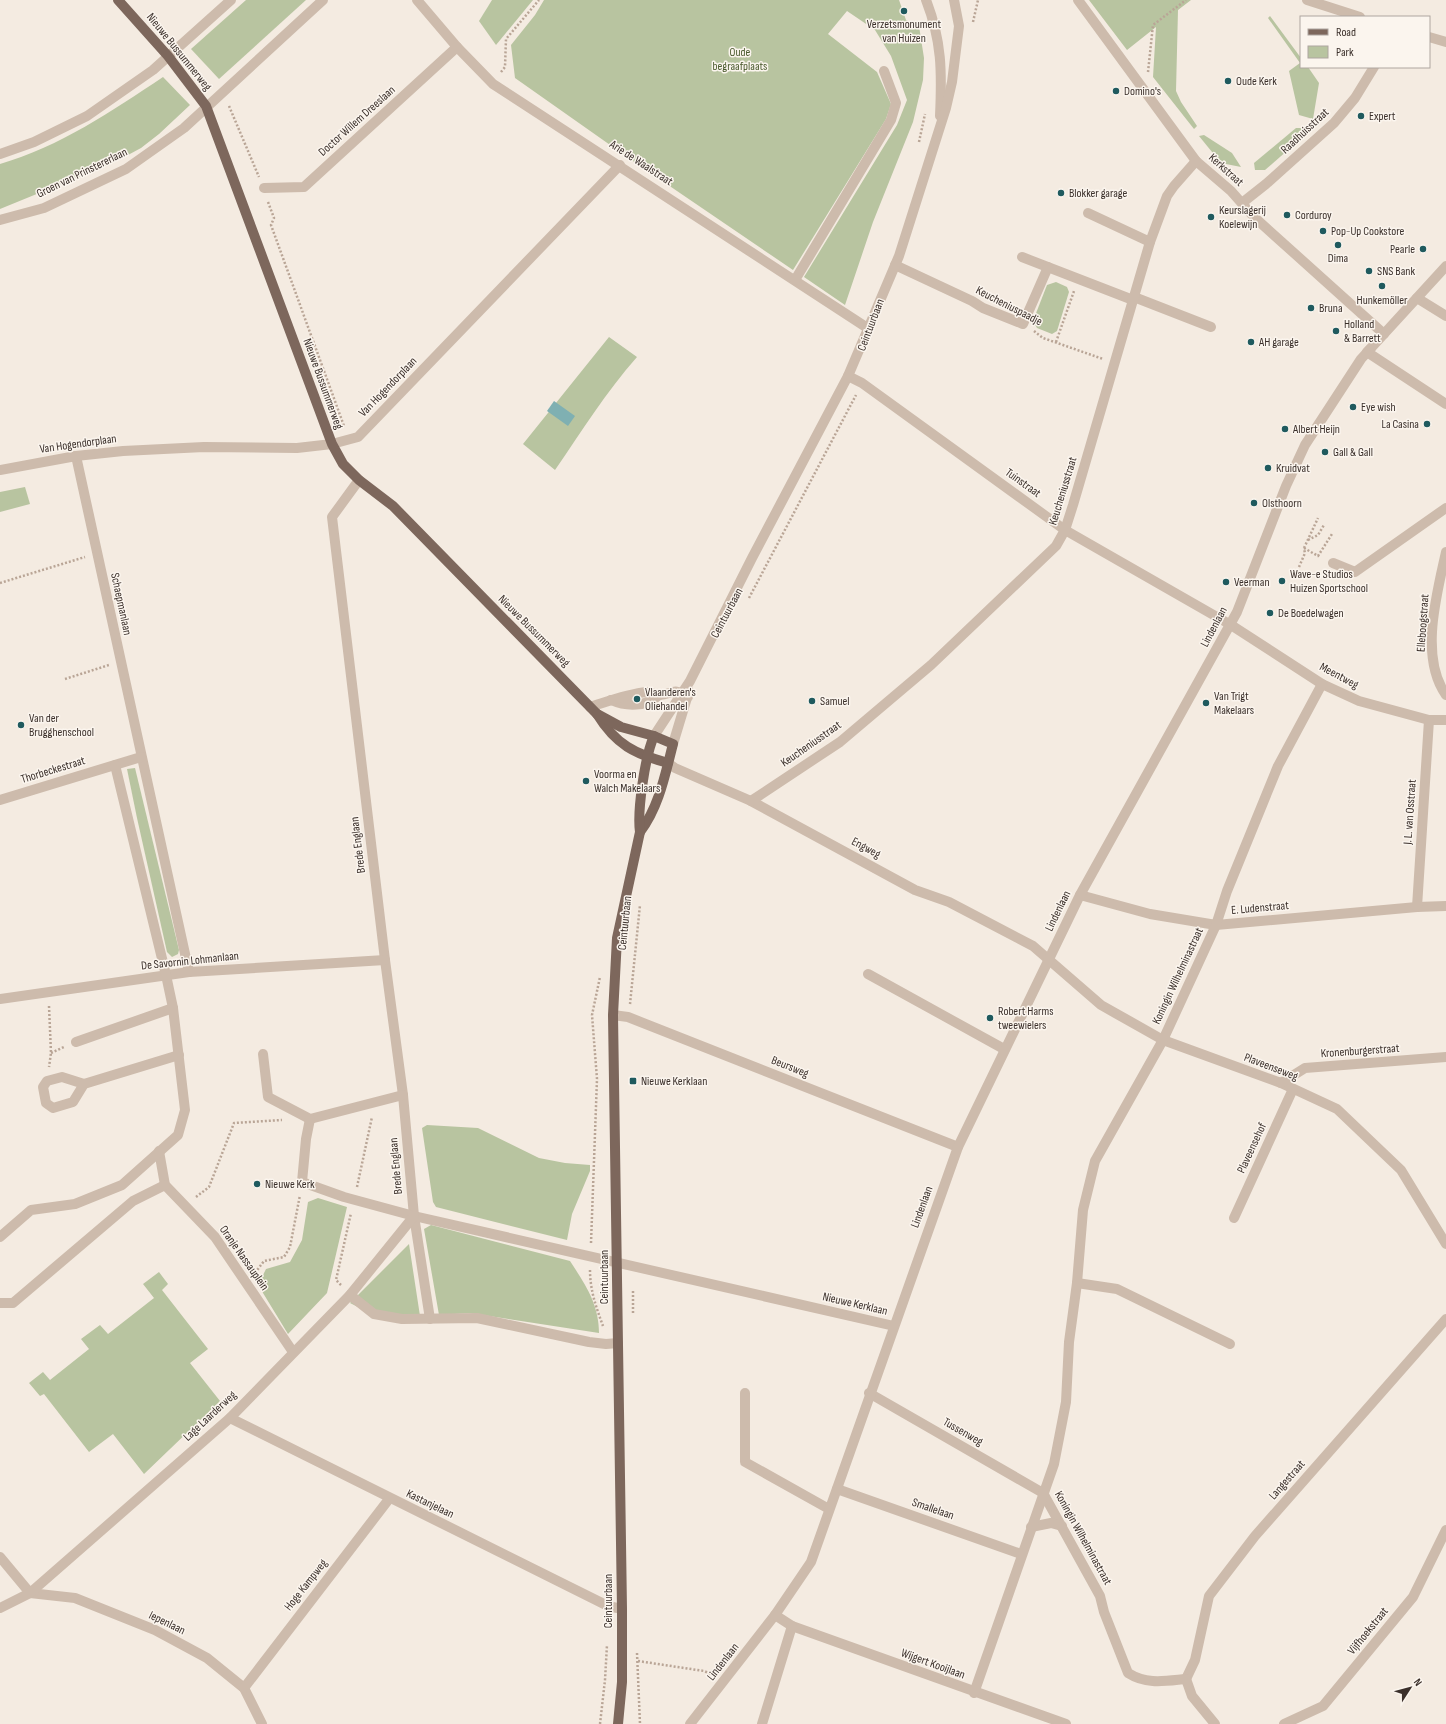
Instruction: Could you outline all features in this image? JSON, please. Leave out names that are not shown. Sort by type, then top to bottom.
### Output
[{"type":"main road","name":"Nieuwe Bussummerweg","points":[[118,0],[168,56],[206,106],[332,444],[343,464],[359,480],[393,506],[594,710],[602,722],[622,744],[639,755],[668,763]]},
{"type":"main road","name":"Nieuwe Bussummerweg","points":[[594,710],[621,727],[654,736],[673,744]]},
{"type":"main road","name":"Ceintuurbaan","points":[[618,1724],[622,1682],[622,1609],[613,1015],[617,938],[640,832],[638,817],[648,757],[654,736]]},
{"type":"main road","name":"Ceintuurbaan","points":[[640,832],[648,821],[655,805],[673,744]]},
{"type":"street","points":[[0,154],[34,142],[86,116],[153,70],[231,0]]},
{"type":"street","name":"Groen van Prinstererlaan","points":[[0,220],[44,208],[126,169],[184,128],[206,106],[324,0]]},
{"type":"street","name":"Arie de Waalstraat","points":[[417,0],[457,47],[493,84],[620,165],[869,329]]},
{"type":"street","name":"Ceintuurbaan","points":[[927,0],[936,24],[941,49],[942,75],[939,128]]},
{"type":"street","name":"Ceintuurbaan","points":[[673,744],[690,681],[752,558],[848,376],[895,265],[946,108],[955,62],[958,26],[954,0]]},
{"type":"street","name":"Kerkstraat","points":[[1078,0],[1196,161],[1231,191],[1254,217],[1384,334]]},
{"type":"street","points":[[1307,0],[1357,16]]},
{"type":"street","points":[[1430,37],[1446,42]]},
{"type":"street","name":"Doctor Willem Dreeslaan","points":[[264,188],[304,187],[457,47]]},
{"type":"street","name":"Raadhuisstraat","points":[[1242,203],[1266,184],[1334,123],[1355,98],[1373,68]]},
{"type":"street","points":[[795,280],[891,120],[896,103],[884,71]]},
{"type":"street","name":"Keucheniusstraat","points":[[751,801],[840,742],[925,670],[1056,546],[1065,530],[1150,242],[1167,196],[1196,161]]},
{"type":"street","name":"Van Hogendorplaan","points":[[0,470],[76,456],[122,451],[204,447],[297,448],[332,444],[358,437],[620,165]]},
{"type":"street","points":[[1088,213],[1150,242]]},
{"type":"street","points":[[1022,257],[1211,327]]},
{"type":"street","name":"Keucheniuspaadje","points":[[895,265],[972,301],[983,308],[1023,324]]},
{"type":"street","name":"Lindenlaan","points":[[690,1724],[776,1615],[811,1562],[869,1394],[958,1147],[1080,894],[1231,625],[1298,457],[1356,366],[1446,266]]},
{"type":"street","points":[[1023,324],[1048,267]]},
{"type":"street","points":[[1417,298],[1446,316]]},
{"type":"street","points":[[1367,352],[1446,404]]},
{"type":"street","name":"Tuinstraat","points":[[848,376],[862,383],[1065,530],[1231,625]]},
{"type":"street","name":"Schaepmanlaan","points":[[76,456],[189,972]]},
{"type":"street","name":"Brede Englaan","points":[[359,480],[332,517],[384,960],[403,1095],[414,1216],[430,1319]]},
{"type":"street","points":[[1333,563],[1355,572],[1446,508]]},
{"type":"street","name":"Elleboogstraat","points":[[1446,552],[1434,604],[1432,644],[1438,680],[1446,695]]},
{"type":"street","name":"Meentweg","points":[[1231,625],[1322,684],[1359,701],[1429,720],[1446,720]]},
{"type":"street","name":"Koningin Wilhelminastraat","points":[[1186,1679],[1150,1682],[1136,1678],[1128,1673],[1104,1612],[1100,1596],[1043,1493],[1054,1464],[1066,1402],[1069,1342],[1077,1283],[1083,1210],[1095,1161],[1163,1040],[1216,925],[1227,891],[1278,766],[1322,684]]},
{"type":"street","points":[[594,710],[611,700],[624,706],[652,702],[659,695],[672,691],[685,695]]},
{"type":"street","name":"Ceintuurbaan","points":[[654,736],[685,695]]},
{"type":"street","name":"J. L. van Osstraat","points":[[1417,907],[1429,720]]},
{"type":"street","points":[[0,1237],[31,1210],[75,1204],[122,1185],[178,1135],[185,1110],[173,1008],[115,765],[141,757]]},
{"type":"street","name":"Engweg","points":[[668,763],[675,768],[751,801],[915,890],[949,902],[1032,946],[1048,960]]},
{"type":"street","name":"Thorbeckestraat","points":[[0,800],[115,765]]},
{"type":"street","name":"E. Ludenstraat","points":[[1080,894],[1150,914],[1216,925],[1417,907],[1446,906]]},
{"type":"street","name":"De Savornin Lohmanlaan","points":[[0,999],[189,972],[384,960]]},
{"type":"street","name":"Plaveenseweg","points":[[1048,960],[1101,1005],[1163,1040],[1281,1083],[1337,1109],[1401,1170],[1446,1244]]},
{"type":"street","points":[[868,974],[1004,1049]]},
{"type":"street","points":[[76,1042],[173,1008]]},
{"type":"street","name":"Beursweg","points":[[613,1015],[628,1017],[958,1147]]},
{"type":"street","points":[[263,1054],[268,1097],[310,1119],[403,1095]]},
{"type":"street","points":[[84,1084],[73,1102],[53,1108],[46,1103],[43,1087],[47,1081],[62,1077],[84,1084],[179,1055]]},
{"type":"street","name":"Kronenburgerstraat","points":[[1281,1083],[1305,1068],[1446,1057]]},
{"type":"street","name":"Plaveensehof","points":[[1234,1218],[1293,1089]]},
{"type":"street","points":[[302,1182],[306,1139],[310,1119]]},
{"type":"street","points":[[0,1303],[13,1303],[133,1201],[165,1185],[159,1151]]},
{"type":"street","name":"Nieuwe Kerklaan","points":[[302,1182],[344,1198],[414,1216],[894,1326]]},
{"type":"street","points":[[122,1185],[133,1201]]},
{"type":"street","name":"Oranje Nassauplein","points":[[165,1185],[215,1236],[293,1352]]},
{"type":"street","name":"Lage Laarderweg","points":[[0,1608],[30,1593],[230,1418],[350,1295],[414,1216]]},
{"type":"street","points":[[1077,1283],[1116,1289],[1230,1344]]},
{"type":"street","points":[[350,1295],[374,1314],[402,1319],[477,1318],[606,1344],[618,1343]]},
{"type":"street","name":"Langestraat","points":[[1186,1679],[1195,1660],[1209,1596],[1254,1536],[1446,1319]]},
{"type":"street","points":[[745,1393],[745,1462],[829,1510]]},
{"type":"street","name":"Tussenweg","points":[[869,1394],[1043,1493]]},
{"type":"street","name":"Kastanjelaan","points":[[230,1418],[389,1499],[608,1606],[622,1609]]},
{"type":"street","name":"Smallelaan","points":[[837,1489],[1021,1554]]},
{"type":"street","points":[[974,1692],[1043,1493]]},
{"type":"street","name":"Hoge Kampweg","points":[[244,1688],[389,1499]]},
{"type":"street","points":[[1031,1527],[1051,1523],[1062,1526]]},
{"type":"street","name":"Vijfhoekstraat","points":[[1284,1724],[1323,1706],[1413,1597],[1446,1530]]},
{"type":"street","points":[[0,1557],[30,1593]]},
{"type":"street","name":"Iepenlaan","points":[[30,1593],[75,1598],[155,1630],[207,1658],[244,1688],[262,1724]]},
{"type":"street","points":[[762,1724],[792,1626],[776,1615]]},
{"type":"street","name":"Wijgert Kooijlaan","points":[[792,1626],[1066,1724]]},
{"type":"street","points":[[1186,1679],[1192,1696],[1215,1724]]},
{"type":"path","points":[[493,84],[505,67],[506,39],[539,0]]},
{"type":"path","points":[[972,25],[978,0]]},
{"type":"path","points":[[1145,93],[1153,25],[1186,0]]},
{"type":"path","points":[[224,90],[230,109],[264,188],[274,218],[270,225],[349,439]]},
{"type":"path","points":[[1056,342],[1078,279]]},
{"type":"path","name":"Keucheniuspaadje","points":[[1023,324],[1043,338],[1115,363]]},
{"type":"path","name":"Ceintuurbaan","points":[[749,599],[862,383]]},
{"type":"path","points":[[1299,568],[1305,553],[1304,548],[1318,518]]},
{"type":"path","points":[[1308,540],[1318,535],[1324,526]]},
{"type":"path","points":[[1304,548],[1318,556],[1332,534]]},
{"type":"path","points":[[0,583],[97,553]]},
{"type":"path","points":[[65,679],[120,662]]},
{"type":"path","name":"Ceintuurbaan","points":[[628,1017],[640,902]]},
{"type":"path","points":[[47,1081],[51,1052],[48,991]]},
{"type":"path","points":[[185,1206],[209,1187],[234,1123],[286,1120]]},
{"type":"path","points":[[247,1284],[264,1261],[284,1257],[290,1246],[302,1182]]},
{"type":"path","points":[[638,1661],[704,1671],[724,1681]]},
{"type":"path","points":[[600,1724],[601,1717]]},
{"type":"green space","points":[[246,0],[306,0],[219,79],[191,49]]},
{"type":"green space","points":[[492,0],[533,0],[496,45],[479,21]]},
{"type":"green space","name":"Oude begraafplaats","points":[[544,0],[899,0],[906,20],[919,26],[924,58],[923,80],[913,122],[873,222],[845,305],[804,277],[897,125],[907,100],[891,56],[875,30],[847,11],[828,34],[877,72],[891,104],[886,119],[793,270],[630,159],[515,78],[511,45],[535,15]]},
{"type":"green space","points":[[1089,0],[1191,0],[1178,10],[1176,91],[1181,102],[1197,126],[1194,129],[1153,77],[1156,27],[1127,50]]},
{"type":"green space","points":[[1270,16],[1300,57],[1300,63],[1268,18]]},
{"type":"green space","points":[[1300,63],[1300,68],[1309,68],[1319,83],[1313,119],[1299,115],[1289,71]]},
{"type":"green space","points":[[163,77],[190,105],[159,134],[141,148],[115,162],[0,209],[0,164],[22,157],[64,138],[105,115]]},
{"type":"green space","points":[[1296,128],[1313,128],[1265,170],[1255,170],[1254,163]]},
{"type":"green space","points":[[1204,135],[1232,153],[1241,167],[1221,163],[1199,136]]},
{"type":"green space","points":[[1056,282],[1067,287],[1069,292],[1057,331],[1052,334],[1037,328],[1033,321],[1047,285]]},
{"type":"green space","points":[[609,337],[637,357],[605,398],[555,470],[523,444]]},
{"type":"green space","points":[[25,487],[30,504],[0,512],[0,492]]},
{"type":"green space","points":[[135,768],[179,950],[178,954],[172,957],[167,952],[127,769]]},
{"type":"green space","points":[[427,1125],[478,1128],[539,1158],[565,1163],[590,1165],[590,1171],[572,1214],[567,1240],[436,1207],[433,1202],[422,1128]]},
{"type":"green space","points":[[318,1198],[347,1207],[327,1293],[288,1334],[263,1293],[260,1281],[266,1269],[290,1262],[302,1240],[308,1202]]},
{"type":"green space","points":[[431,1225],[570,1261],[586,1286],[594,1304],[597,1313],[599,1333],[470,1313],[439,1315],[424,1229]]},
{"type":"green space","points":[[409,1244],[420,1316],[375,1312],[350,1303]]},
{"type":"green space","points":[[159,1272],[168,1284],[162,1290],[208,1349],[190,1363],[220,1401],[144,1474],[113,1434],[89,1452],[44,1394],[40,1396],[29,1383],[43,1372],[50,1380],[89,1349],[81,1339],[100,1325],[108,1334],[154,1298],[143,1284]]},
{"type":"water","points":[[554,401],[575,416],[568,426],[547,411]]},
{"type":"place","name":"Verzetsmonument van Huizen","points":[[904,11]]},
{"type":"place","name":"Oude Kerk","points":[[1228,81]]},
{"type":"place","name":"Domino's","points":[[1116,91]]},
{"type":"place","name":"Expert","points":[[1361,116]]},
{"type":"place","name":"Blokker garage","points":[[1061,193]]},
{"type":"place","name":"Corduroy","points":[[1287,215]]},
{"type":"place","name":"Keurslagerij Koelewijn","points":[[1211,217]]},
{"type":"place","name":"Pop-Up Cookstore","points":[[1323,231]]},
{"type":"place","name":"Dima","points":[[1338,245]]},
{"type":"place","name":"Pearle","points":[[1423,249]]},
{"type":"place","name":"SNS Bank","points":[[1369,271]]},
{"type":"place","name":"Hunkemöller","points":[[1382,286]]},
{"type":"place","name":"Bruna","points":[[1311,308]]},
{"type":"place","name":"Holland & Barrett","points":[[1336,331]]},
{"type":"place","name":"AH garage","points":[[1251,342]]},
{"type":"place","name":"Eye wish","points":[[1353,407]]},
{"type":"place","name":"La Casina","points":[[1427,424]]},
{"type":"place","name":"Albert Heijn","points":[[1285,429]]},
{"type":"place","name":"Gall & Gall","points":[[1325,452]]},
{"type":"place","name":"Kruidvat","points":[[1268,468]]},
{"type":"place","name":"Olsthoorn","points":[[1254,503]]},
{"type":"place","name":"Wave-e Studios Huizen Sportschool","points":[[1282,581]]},
{"type":"place","name":"Veerman","points":[[1226,582]]},
{"type":"place","name":"De Boedelwagen","points":[[1270,613]]},
{"type":"place","name":"Vlaanderen's Oliehandel","points":[[637,699]]},
{"type":"place","name":"Samuel","points":[[812,701]]},
{"type":"place","name":"Van Trigt Makelaars","points":[[1206,703]]},
{"type":"place","name":"Van der Brugghenschool","points":[[21,725]]},
{"type":"place","name":"Voorma en Walch Makelaars","points":[[586,781]]},
{"type":"place","name":"Robert Harms tweewielers","points":[[990,1018]]},
{"type":"place","name":"Nieuwe Kerklaan","points":[[633,1081]]},
{"type":"place","name":"Nieuwe Kerk","points":[[257,1184]]}]
